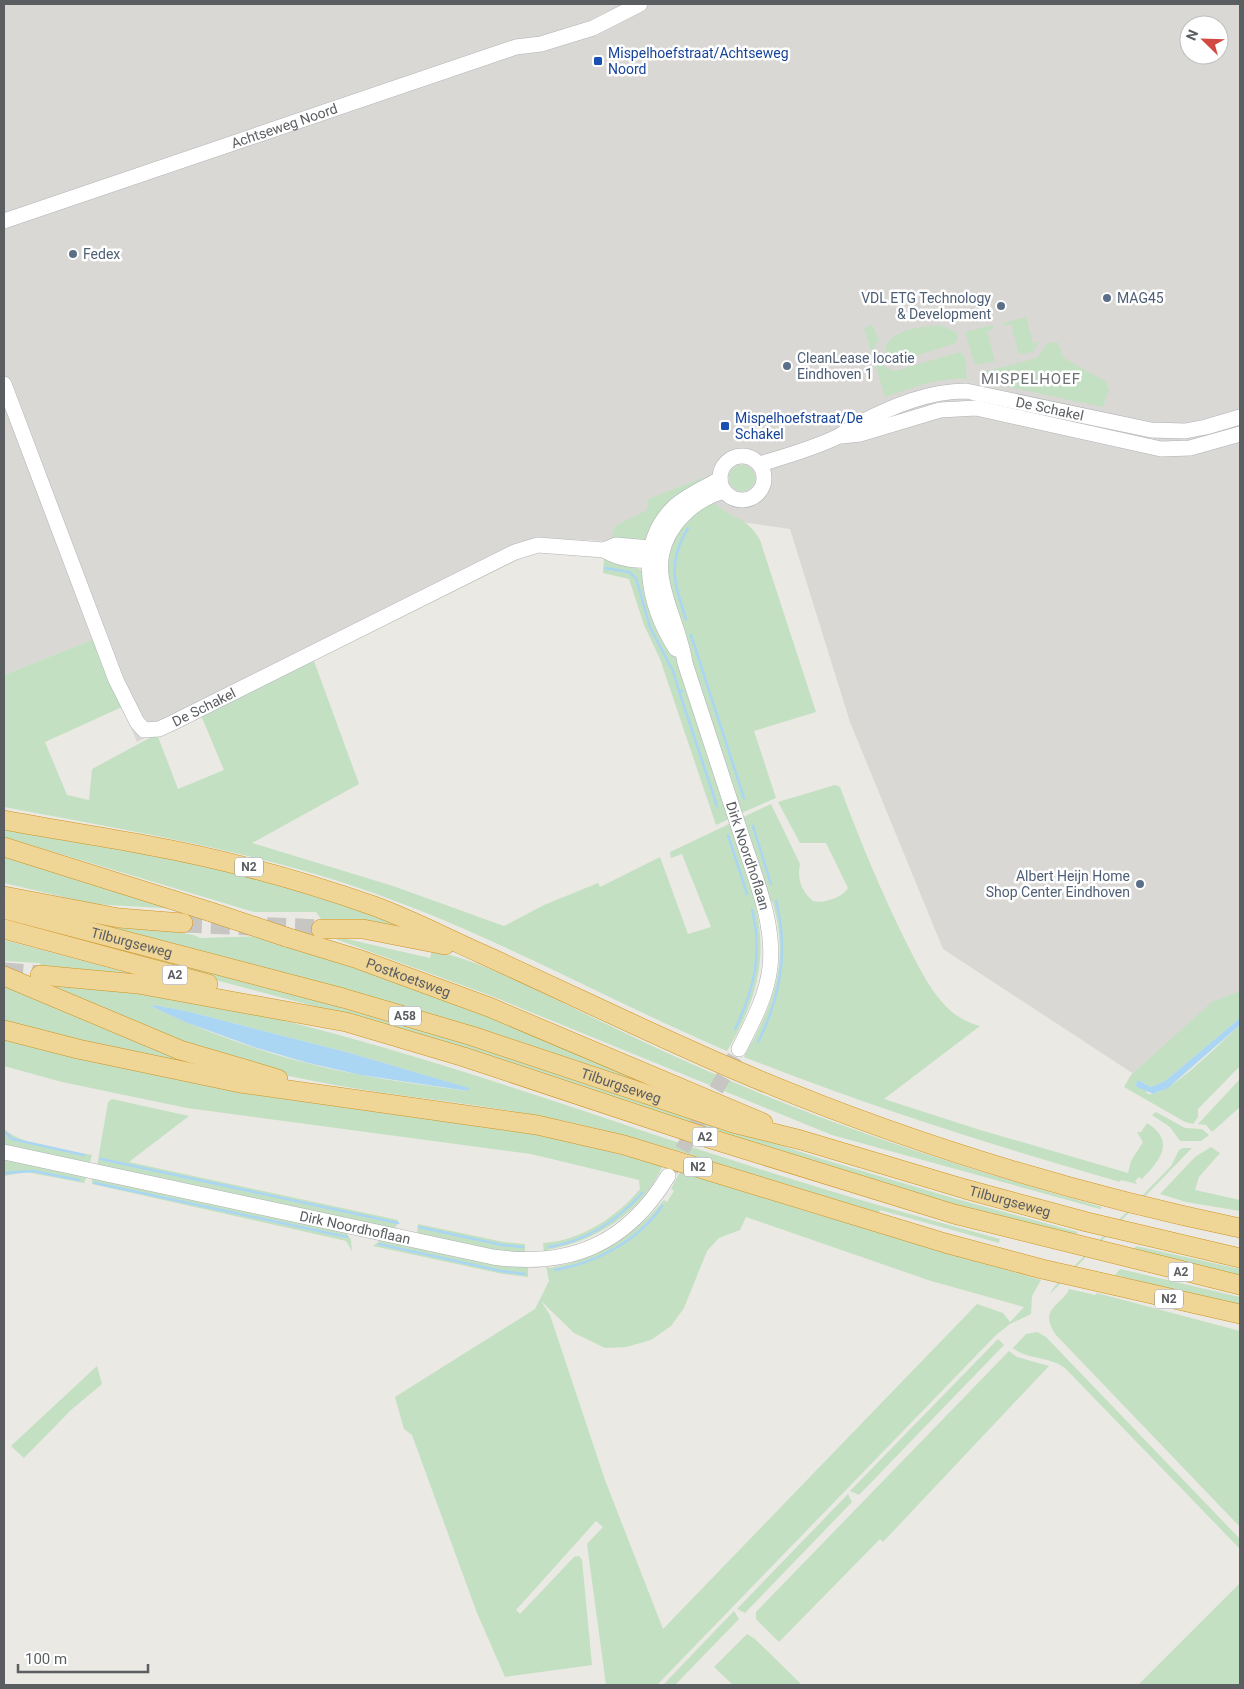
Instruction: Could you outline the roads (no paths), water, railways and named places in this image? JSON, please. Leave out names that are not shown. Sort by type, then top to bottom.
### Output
[{"type":"highway","name":"N2","points":[[4,820],[146,844],[278,875],[376,907],[434,930],[733,1070],[842,1114],[977,1160],[1110,1198],[1240,1228]]},
{"type":"highway","name":"Postkoetsweg","points":[[4,847],[358,959],[489,1007],[738,1110],[801,1140]]},
{"type":"highway","points":[[4,896],[119,918],[183,923]]},
{"type":"highway","name":"Tilburgseweg","points":[[4,909],[343,998],[472,1036],[733,1123],[801,1140],[965,1189],[1087,1222],[1240,1258]]},
{"type":"highway","name":"A2","points":[[4,929],[266,998],[346,1022]]},
{"type":"highway","points":[[320,929],[364,929],[417,938],[483,954]]},
{"type":"highway","name":"Tilburgseweg","points":[[40,975],[138,984],[346,1022],[464,1057],[825,1175],[954,1214],[1122,1258],[1240,1285]]},
{"type":"highway","name":"N2","points":[[11,979],[180,1050],[346,1098],[537,1125],[624,1145],[899,1229],[1042,1269],[1240,1314]]},
{"type":"highway","points":[[4,1030],[191,1074],[346,1098]]},
{"type":"street","name":"Achtseweg Noord","points":[[4,221],[516,48],[541,44],[567,35],[575,28],[605,15],[622,12],[640,4]]},
{"type":"street","name":"De Schakel","points":[[4,384],[116,680],[137,722],[144,730],[159,729],[172,723],[515,552],[538,545],[604,550],[614,556],[653,555]]},
{"type":"street","name":"De Schakel","points":[[762,470],[837,437],[886,411],[944,391],[972,392],[1151,430],[1185,431],[1240,417]]},
{"type":"street","name":"De Schakel","points":[[837,437],[860,434],[940,410],[976,408],[1161,449],[1190,448],[1240,434]]},
{"type":"street","points":[[653,555],[685,512],[722,485],[725,464],[737,457],[750,457],[762,470],[763,488],[750,500],[738,500],[722,485]]},
{"type":"street","name":"Dirk Noordhoflaan","points":[[653,555],[651,585],[662,620],[674,647],[685,663],[760,894],[770,940],[770,967],[766,986],[759,1008],[739,1048]]},
{"type":"street","name":"Dirk Noordhoflaan","points":[[7,1154],[493,1257],[527,1260],[572,1255],[606,1241],[637,1217],[653,1199],[668,1176]]},
{"type":"water","points":[[151,1006],[186,1011],[350,1053],[469,1088],[468,1091],[361,1075],[308,1063],[257,1048],[185,1022]]},
{"type":"water","points":[[1240,1018],[1240,1025],[1168,1088],[1153,1094],[1135,1086],[1138,1080],[1151,1087],[1165,1081]]},
{"type":"waterway","points":[[686,619],[678,594],[675,562],[681,540],[688,528]]},
{"type":"waterway","points":[[605,568],[629,572],[636,578],[650,627],[673,671],[679,691]]},
{"type":"waterway","points":[[691,635],[744,798]]},
{"type":"waterway","points":[[682,691],[679,691],[717,806]]},
{"type":"waterway","points":[[753,826],[771,884]]},
{"type":"waterway","points":[[728,835],[747,894]]},
{"type":"waterway","points":[[758,1042],[772,1008],[780,973],[782,938],[776,901]]},
{"type":"waterway","points":[[735,1029],[752,986],[755,971],[757,942],[752,910]]},
{"type":"waterway","points":[[4,1131],[12,1139],[84,1155]]},
{"type":"waterway","points":[[101,1159],[398,1223]]},
{"type":"waterway","points":[[4,1173],[33,1171],[79,1180]]},
{"type":"waterway","points":[[95,1183],[347,1237]]},
{"type":"waterway","points":[[549,1247],[589,1235],[612,1221],[642,1193]]},
{"type":"waterway","points":[[555,1270],[586,1262],[615,1248],[641,1230],[662,1206]]},
{"type":"waterway","points":[[419,1227],[502,1245],[523,1247]]},
{"type":"waterway","points":[[379,1244],[501,1271],[525,1274]]},
{"type":"tunnel","points":[[183,923],[321,929]]},
{"type":"tunnel","points":[[4,972],[40,975]]},
{"type":"tunnel","points":[[671,1170],[739,1049]]},
{"type":"place","name":"Mispelhoefstraat/Achtseweg Noord","points":[[598,61]]},
{"type":"place","name":"Fedex","points":[[73,254]]},
{"type":"place","name":"MAG45","points":[[1107,298]]},
{"type":"place","name":"VDL ETG Technology & Development","points":[[1001,306]]},
{"type":"place","name":"CleanLease locatie Eindhoven 1","points":[[787,366]]},
{"type":"place","name":"Mispelhoefstraat/De Schakel","points":[[725,426]]},
{"type":"place","name":"Albert Heijn Home Shop Center Eindhoven","points":[[1140,884]]},
{"type":"district","name":"MISPELHOEF","points":[[1031,379]]}]
